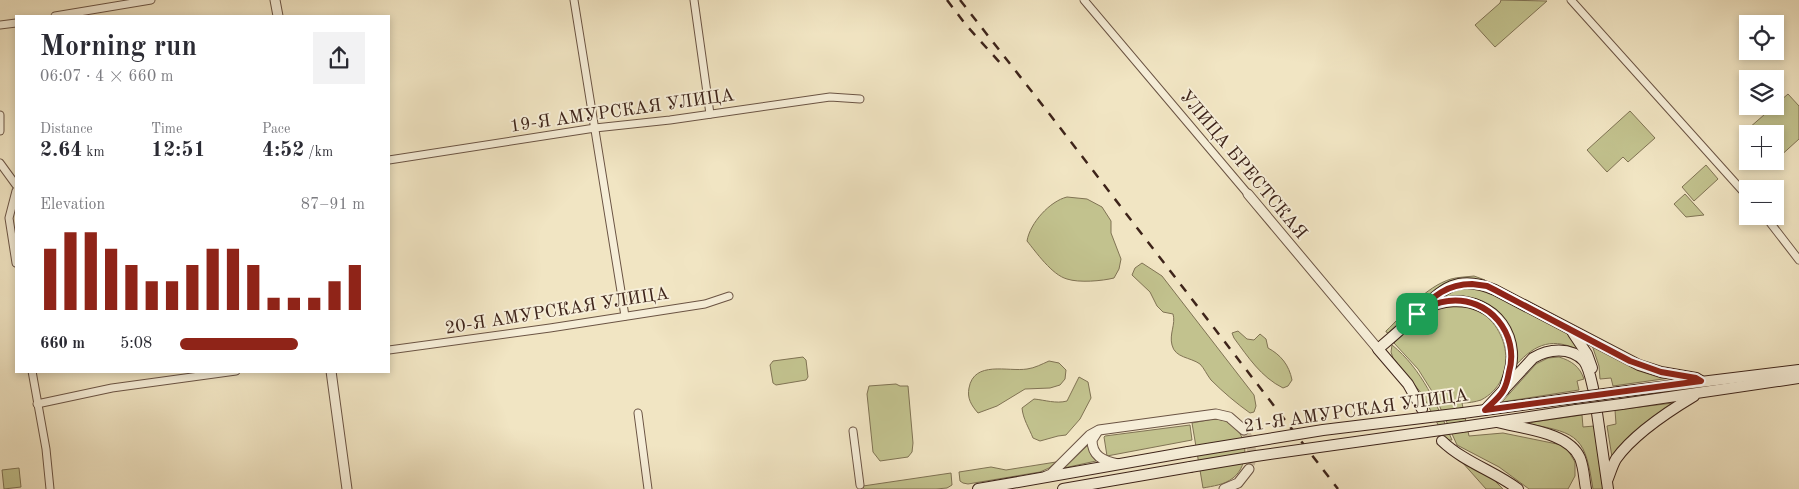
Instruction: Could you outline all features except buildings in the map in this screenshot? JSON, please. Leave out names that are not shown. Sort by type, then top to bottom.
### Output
[{"type":"main road","points":[[1422,408],[1408,384],[1378,350],[1438,293],[1457,285],[1487,286],[1639,365],[1661,372],[1696,378],[1701,381]]},
{"type":"main road","points":[[1417,314],[1435,304],[1450,300],[1473,303],[1491,313],[1504,327],[1511,345],[1511,366],[1504,390]]},
{"type":"main road","points":[[1485,410],[1532,358],[1552,350],[1569,352],[1580,358],[1587,366],[1592,383],[1591,364],[1588,354],[1569,329]]},
{"type":"main road","name":"21-Я АМУРСКАЯ УЛИЦА","points":[[978,489],[1307,432],[1799,370]]},
{"type":"main road","name":"21-Я АМУРСКАЯ УЛИЦА","points":[[1063,489],[1190,467],[1799,378]]},
{"type":"main road","points":[[1608,485],[1618,458],[1627,448],[1655,422],[1699,393]]},
{"type":"main road","points":[[1597,413],[1608,485]]},
{"type":"main road","points":[[1497,422],[1562,439],[1575,449],[1580,458],[1586,489]]},
{"type":"main road","points":[[1442,442],[1451,450],[1493,472],[1518,489]]},
{"type":"main road","points":[[1576,489],[1583,471]]},
{"type":"street","points":[[61,15],[151,0]]},
{"type":"street","points":[[275,0],[278,15]]},
{"type":"street","points":[[574,0],[625,316]]},
{"type":"street","points":[[694,0],[710,114]]},
{"type":"street","name":"УЛИЦА БРЕСТСКАЯ","points":[[1084,0],[1378,350]]},
{"type":"street","points":[[1571,0],[1739,187]]},
{"type":"street","points":[[0,26],[15,23]]},
{"type":"street","name":"19-Я АМУРСКАЯ УЛИЦА","points":[[390,160],[594,128],[830,97],[860,99]]},
{"type":"street","points":[[0,115],[0,131]]},
{"type":"street","points":[[0,162],[15,184]]},
{"type":"street","points":[[15,200],[13,217],[15,248]]},
{"type":"street","points":[[1772,225],[1799,260]]},
{"type":"street","name":"20-Я АМУРСКАЯ УЛИЦА","points":[[390,350],[706,304],[729,296]]},
{"type":"street","points":[[32,373],[46,448],[50,489]]},
{"type":"street","points":[[37,404],[112,388],[221,373]]},
{"type":"street","points":[[331,373],[348,489]]},
{"type":"street","points":[[638,413],[648,489]]},
{"type":"street","points":[[1037,479],[1051,474],[1090,435],[1099,430],[1216,414],[1229,417],[1244,430]]},
{"type":"street","points":[[1099,430],[1092,440],[1094,452],[1106,462],[1120,464]]},
{"type":"street","points":[[853,431],[860,485]]},
{"type":"street","points":[[1224,489],[1238,484],[1249,469]]},
{"type":"green space","points":[[1501,0],[1547,1],[1495,47],[1475,25]]},
{"type":"green space","points":[[1788,94],[1799,106],[1799,139],[1784,153],[1784,125],[1752,125],[1764,115],[1784,115],[1784,97]]},
{"type":"green space","points":[[1630,111],[1655,138],[1628,162],[1623,157],[1607,172],[1587,150]]},
{"type":"green space","points":[[1706,165],[1718,179],[1694,201],[1682,187]]},
{"type":"green space","points":[[1685,194],[1704,215],[1686,217],[1674,204]]},
{"type":"green space","points":[[1067,197],[1087,199],[1102,207],[1111,221],[1111,233],[1121,259],[1119,269],[1114,278],[1084,281],[1061,277],[1045,263],[1027,241],[1036,220],[1054,203]]},
{"type":"green space","points":[[1142,263],[1162,276],[1254,395],[1256,406],[1254,412],[1250,413],[1225,393],[1211,380],[1200,364],[1176,352],[1171,341],[1174,322],[1173,314],[1163,312],[1157,306],[1150,292],[1132,275],[1135,268]]},
{"type":"green space","points":[[1474,276],[1485,280],[1436,290],[1388,333],[1386,332],[1416,301],[1433,288],[1451,279]]},
{"type":"green space","points":[[1468,287],[1483,289],[1564,331],[1581,351],[1562,344],[1545,344],[1531,352],[1516,365],[1493,311],[1438,300],[1458,289]]},
{"type":"green space","points":[[1449,305],[1472,308],[1485,315],[1495,325],[1502,338],[1505,352],[1505,366],[1501,379],[1493,391],[1481,400],[1462,403],[1469,436],[1503,433],[1562,445],[1575,462],[1575,476],[1568,489],[1529,489],[1499,467],[1457,445],[1435,396],[1418,369],[1394,343],[1425,316]]},
{"type":"green space","points":[[1238,331],[1247,339],[1254,340],[1260,334],[1266,339],[1268,348],[1281,357],[1287,365],[1292,380],[1288,386],[1283,388],[1275,383],[1256,366],[1234,338],[1232,333]]},
{"type":"green space","points":[[1392,345],[1412,365],[1428,388],[1452,440],[1445,438],[1422,394],[1393,358],[1391,352]]},
{"type":"green space","points":[[1592,345],[1670,378],[1613,386],[1611,378],[1600,379],[1599,366]]},
{"type":"green space","points":[[803,357],[806,360],[808,377],[806,380],[776,385],[773,383],[770,365],[773,361]]},
{"type":"green space","points":[[1559,357],[1568,360],[1580,371],[1584,379],[1577,381],[1579,390],[1502,402],[1536,364],[1548,358]]},
{"type":"green space","points":[[1049,361],[1059,363],[1066,370],[1065,379],[1060,385],[1050,388],[1025,389],[997,406],[978,413],[972,404],[969,398],[969,388],[972,379],[985,370],[1019,370],[1038,366]]},
{"type":"green space","points":[[1079,377],[1088,382],[1091,398],[1080,419],[1066,435],[1040,441],[1033,438],[1022,408],[1034,399],[1055,402],[1067,401]]},
{"type":"green space","points":[[896,384],[908,386],[913,443],[912,452],[908,457],[880,461],[873,452],[867,394],[869,386]]},
{"type":"green space","points":[[1675,404],[1612,457],[1607,426],[1616,424],[1615,410]]},
{"type":"green space","points":[[1582,415],[1583,427],[1594,426],[1603,489],[1593,489],[1587,459],[1583,448],[1577,441],[1570,435],[1559,431],[1529,424]]},
{"type":"green space","points":[[1213,419],[1226,421],[1235,427],[1243,441],[1244,457],[1239,472],[1233,478],[1222,484],[1203,488],[1192,423]]},
{"type":"green space","points":[[1190,425],[1192,440],[1107,456],[1105,436]]},
{"type":"green space","points":[[1088,445],[1091,455],[1096,461],[1064,468]]},
{"type":"green space","points":[[1056,462],[1040,472],[968,484],[960,481],[959,472],[991,467],[1006,470]]},
{"type":"green space","points":[[1462,462],[1489,475],[1503,489],[1486,489]]},
{"type":"green space","points":[[19,468],[21,487],[4,489],[2,470]]},
{"type":"green space","points":[[951,473],[952,485],[947,488],[864,489],[863,486]]},
{"type":"tunnel","points":[[1244,430],[1251,449],[1249,469]]},
{"type":"railway","points":[[947,0],[966,25],[1002,65]]},
{"type":"railway","points":[[960,0],[1338,489]]},
{"type":"route","points":[[1479,284],[1495,290],[1630,361],[1661,372],[1696,378],[1701,381],[1485,410],[1504,390],[1511,366],[1511,345],[1504,327],[1499,320],[1483,307],[1464,301],[1450,300],[1441,302],[1417,314],[1438,293],[1451,286],[1479,284]]}]
